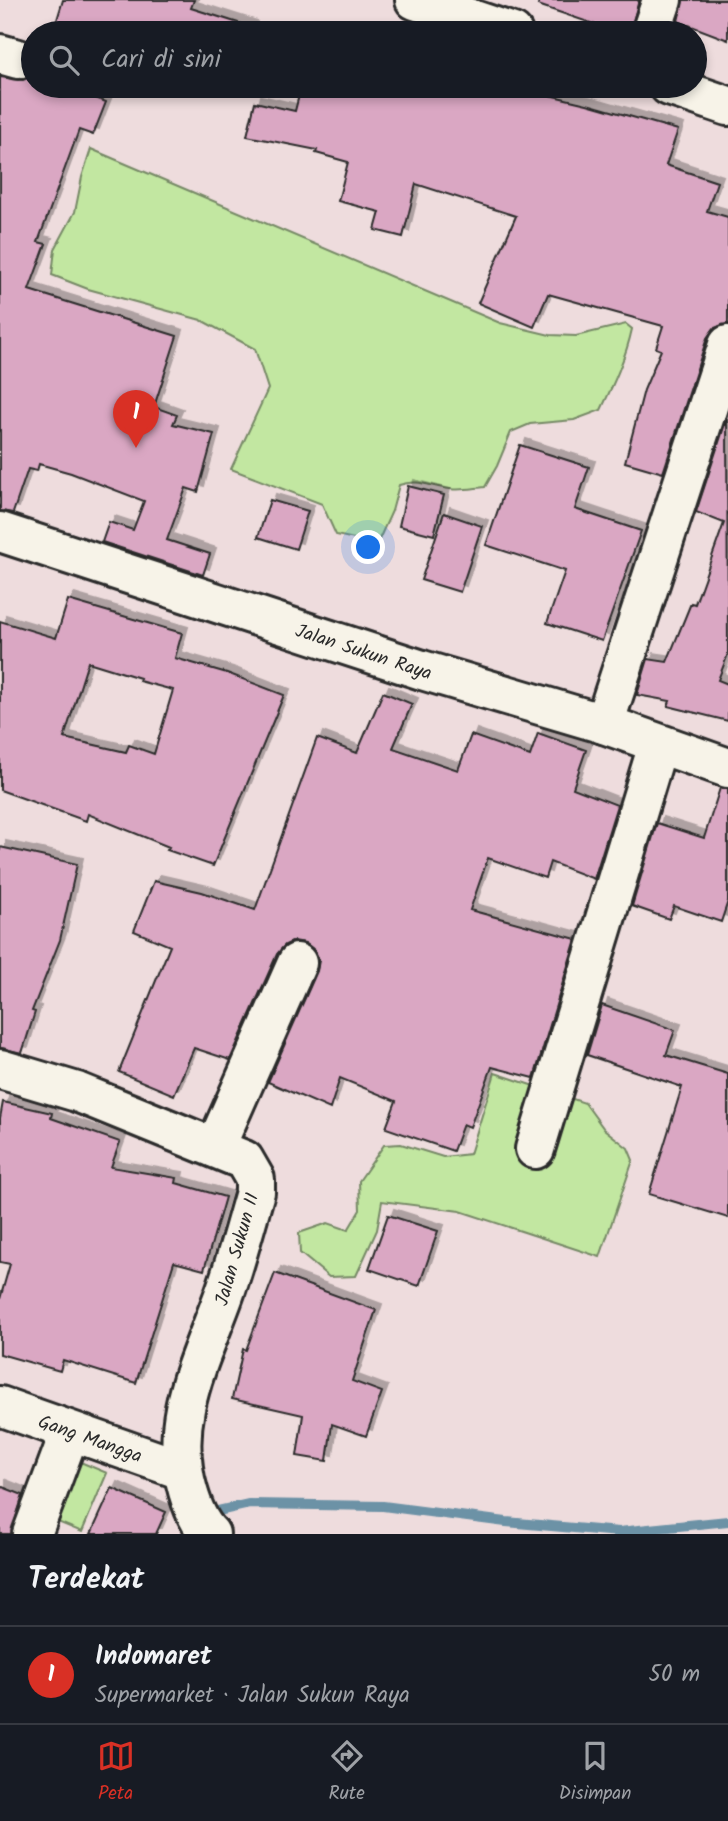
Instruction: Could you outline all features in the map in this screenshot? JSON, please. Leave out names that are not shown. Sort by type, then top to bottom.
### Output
[{"type":"street","points":[[415,0],[477,21]]},
{"type":"street","points":[[655,21],[662,0]]},
{"type":"street","points":[[704,98],[728,106]]},
{"type":"street","points":[[604,724],[728,345]]},
{"type":"street","name":"Jalan Sukun Raya","points":[[0,532],[422,670],[604,724],[728,768]]},
{"type":"street","points":[[536,1149],[658,745]]},
{"type":"street","points":[[215,1148],[297,963]]},
{"type":"street","name":"Jalan Sukun II","points":[[0,1069],[77,1092],[244,1160],[255,1179],[255,1192],[225,1293],[187,1395],[180,1433],[197,1509]]},
{"type":"street","name":"Gang Mangga","points":[[0,1406],[70,1432],[197,1509]]},
{"type":"street","points":[[32,1534],[70,1432]]},
{"type":"green space","points":[[91,149],[500,323],[550,335],[576,336],[626,324],[632,329],[619,371],[601,410],[574,420],[530,424],[511,432],[485,487],[459,490],[419,483],[399,485],[392,511],[377,544],[336,535],[322,504],[231,469],[268,389],[255,349],[201,320],[88,289],[52,275],[55,249],[75,212]]},
{"type":"green space","points":[[495,1073],[585,1103],[604,1129],[628,1148],[633,1160],[600,1257],[460,1211],[382,1201],[377,1230],[356,1276],[329,1277],[300,1253],[299,1233],[328,1223],[348,1230],[360,1210],[359,1181],[384,1145],[401,1144],[443,1157],[470,1154]]},
{"type":"green space","points":[[73,1459],[107,1473],[82,1532],[48,1518]]},
{"type":"building","points":[[63,0],[194,0],[191,8],[232,21],[57,21]]},
{"type":"building","points":[[539,0],[639,0],[633,21],[585,21],[538,5]]},
{"type":"building","points":[[683,0],[728,0],[728,40],[707,32],[707,21],[678,21]]},
{"type":"building","points":[[0,77],[21,80],[21,98],[96,98],[106,102],[93,135],[79,130],[38,242],[46,244],[29,290],[177,336],[154,407],[177,415],[173,424],[214,434],[198,492],[186,488],[167,540],[210,554],[203,575],[102,542],[109,522],[133,530],[144,501],[71,473],[39,464],[37,471],[28,469],[13,513],[0,511]]},
{"type":"building","points":[[298,98],[561,98],[678,130],[666,165],[717,182],[707,211],[728,217],[728,324],[714,328],[707,338],[663,473],[625,462],[644,390],[661,350],[656,348],[663,326],[548,294],[534,327],[478,303],[516,216],[416,184],[403,237],[375,230],[380,212],[338,201],[348,162],[316,153],[317,150],[247,136],[255,102],[295,111]]},
{"type":"building","points":[[727,418],[728,654],[718,680],[728,684],[728,721],[668,706],[670,701],[637,695],[648,659],[667,662],[691,603],[695,604],[724,523],[696,512]]},
{"type":"building","points":[[520,445],[589,467],[575,509],[641,531],[602,641],[547,623],[565,571],[486,545]]},
{"type":"building","points":[[408,486],[444,495],[434,535],[399,526]]},
{"type":"building","points":[[270,500],[308,511],[296,549],[258,537]]},
{"type":"building","points":[[444,513],[482,526],[460,592],[421,580]]},
{"type":"building","points":[[68,600],[182,633],[175,658],[227,673],[284,695],[213,866],[167,850],[169,847],[88,814],[86,821],[0,790],[0,621],[56,638]],"holes":[[[88,662],[140,678],[139,681],[173,690],[154,754],[129,745],[126,752],[64,738]]]},
{"type":"building","points":[[383,692],[412,704],[393,748],[458,770],[471,735],[530,756],[538,733],[586,750],[573,788],[617,805],[594,879],[550,862],[545,878],[488,858],[470,910],[576,939],[534,1078],[492,1067],[470,1127],[463,1124],[453,1151],[386,1128],[396,1101],[340,1078],[330,1109],[268,1082],[317,971],[319,960],[315,951],[305,943],[294,941],[285,945],[277,954],[230,1060],[194,1048],[174,1095],[119,1072],[170,946],[134,931],[154,881],[202,892],[255,910],[317,738],[357,753]]},
{"type":"building","points":[[720,788],[728,789],[728,901],[721,922],[674,906],[669,919],[632,906],[657,823],[704,838]]},
{"type":"building","points":[[0,847],[77,864],[60,940],[32,1011],[35,1012],[22,1053],[0,1048]]},
{"type":"building","points":[[602,1005],[675,1030],[666,1055],[728,1074],[728,1218],[649,1194],[682,1087],[587,1055]]},
{"type":"building","points":[[3,1102],[52,1113],[51,1118],[120,1142],[111,1167],[177,1178],[176,1183],[225,1197],[204,1270],[174,1262],[136,1383],[63,1360],[60,1371],[0,1354],[0,1299],[10,1264],[0,1262],[0,1118]]},
{"type":"building","points":[[388,1215],[438,1231],[419,1286],[369,1269]]},
{"type":"building","points":[[275,1273],[376,1310],[352,1381],[382,1392],[366,1436],[332,1424],[327,1461],[297,1456],[303,1415],[232,1399],[243,1349],[246,1350]]},
{"type":"building","points":[[0,1486],[23,1495],[11,1534],[0,1534]]},
{"type":"building","points":[[112,1488],[166,1512],[156,1534],[91,1534]]},
{"type":"waterway","points":[[208,1519],[218,1511],[249,1504],[383,1506],[506,1522],[619,1532],[728,1521]]},
{"type":"place","name":"Indomaret","points":[[136,448]]}]
